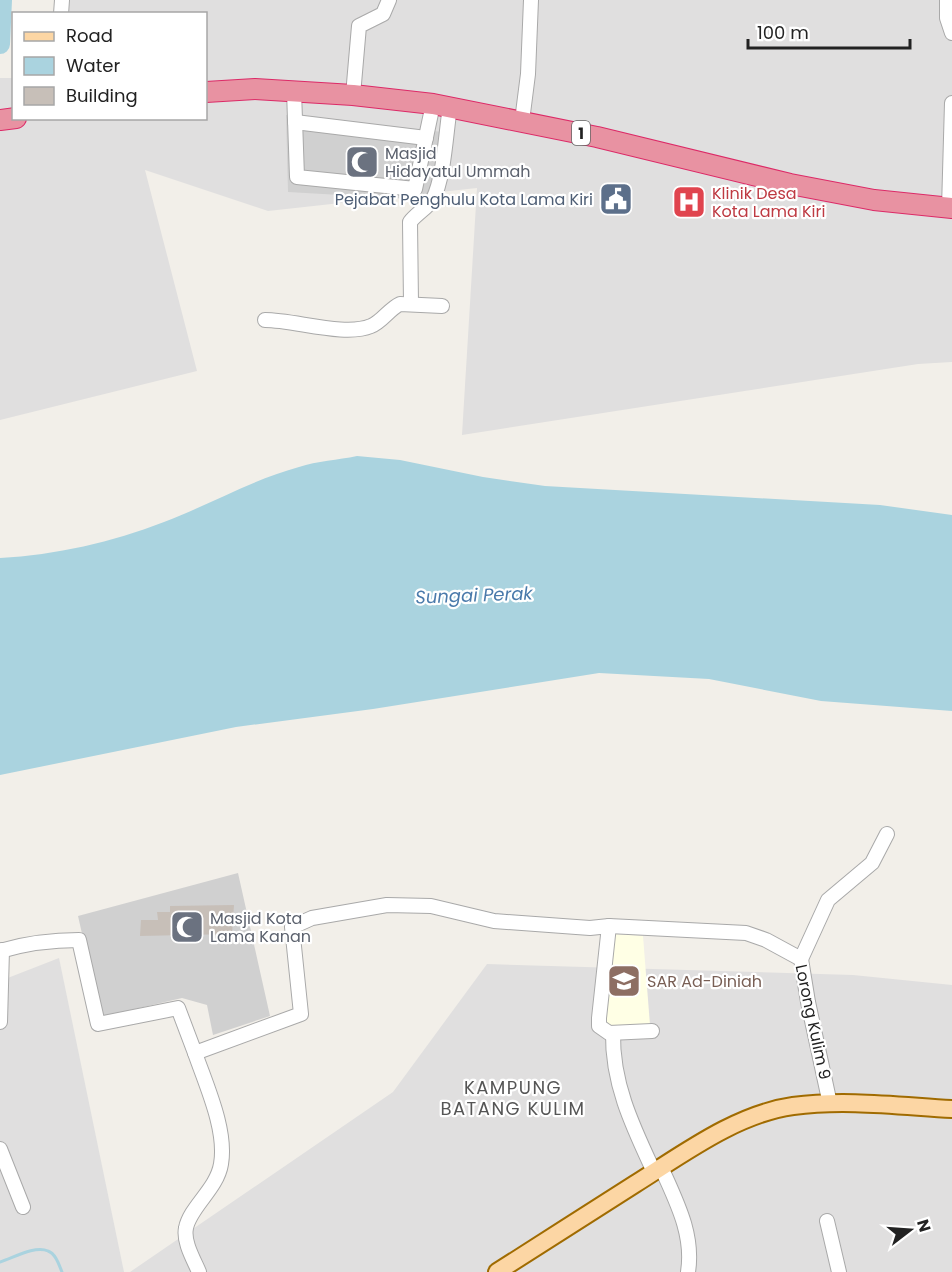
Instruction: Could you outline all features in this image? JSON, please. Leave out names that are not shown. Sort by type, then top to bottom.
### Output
[{"type":"highway","name":"1","points":[[207,92],[255,89],[294,91],[353,95],[441,106],[597,137],[790,184],[874,200],[950,208]]},
{"type":"main road","points":[[497,1272],[702,1143],[752,1118],[792,1107],[830,1104],[952,1109]]},
{"type":"street","points":[[353,95],[359,26],[383,15],[389,0]]},
{"type":"street","points":[[522,121],[528,74],[531,0]]},
{"type":"street","points":[[947,0],[947,18],[952,33]]},
{"type":"street","points":[[294,91],[297,177],[415,189],[426,138],[441,106]]},
{"type":"street","points":[[950,208],[952,103]]},
{"type":"street","points":[[411,303],[410,222],[432,200],[435,192],[441,166],[441,106]]},
{"type":"street","points":[[295,122],[426,138]]},
{"type":"street","points":[[265,320],[298,322],[340,330],[358,329],[371,326],[395,306],[411,303],[442,306]]},
{"type":"street","points":[[801,959],[828,900],[872,863],[887,834]]},
{"type":"street","name":"Lorong Kulim 9","points":[[195,1053],[301,1014],[292,927],[312,918],[387,905],[431,906],[494,921],[590,928],[609,926],[746,933],[765,940],[801,959],[830,1104]]},
{"type":"street","points":[[609,926],[598,1018],[600,1026],[603,1031],[613,1033],[652,1031]]},
{"type":"street","points":[[0,1022],[1,951],[23,944],[52,940],[79,940],[98,1024],[178,1008],[214,1110],[222,1147],[218,1176],[186,1228],[187,1242],[199,1272]]},
{"type":"street","points":[[613,1033],[613,1054],[628,1116],[678,1206],[688,1235],[690,1246],[688,1272]]},
{"type":"street","points":[[0,1149],[23,1207]]},
{"type":"street","points":[[827,1221],[839,1272]]},
{"type":"shaded area","points":[[59,0],[952,0],[952,362],[918,364],[462,435],[477,188],[268,211],[145,170],[197,371],[0,420],[0,78],[12,78],[12,120],[207,120],[207,12],[55,12]]},
{"type":"shaded area","name":"Masjid Hidayatul Ummah","points":[[286,115],[443,132],[427,200],[288,192]]},
{"type":"shaded area","points":[[238,873],[270,1016],[213,1035],[207,1005],[182,998],[101,1017],[78,916]]},
{"type":"shaded area","name":"SAR Ad-Diniah","points":[[600,933],[643,936],[650,1025],[608,1028],[603,1026]]},
{"type":"shaded area","points":[[59,958],[124,1272],[0,1272],[0,981]]},
{"type":"shaded area","points":[[487,964],[853,975],[952,985],[952,1272],[130,1272],[393,1092]]},
{"type":"water","name":"Sungai Perak","points":[[357,456],[400,460],[483,477],[545,486],[880,505],[952,515],[952,711],[821,701],[709,679],[599,673],[373,709],[236,727],[0,775],[0,558],[63,551],[124,536],[181,515],[281,472],[313,463]]},
{"type":"building","name":"Klinik Desa Kota Lama Kiri","points":[[679,188],[700,189],[700,215],[679,215]]},
{"type":"building","name":"Masjid Kota Lama Kanan","points":[[234,905],[232,934],[140,936],[141,920],[158,920],[157,912],[170,912],[170,906]]},
{"type":"waterway","points":[[0,44],[2,0]]},
{"type":"waterway","points":[[0,1262],[31,1251],[43,1250],[53,1255],[62,1272]]},
{"type":"place","name":"Masjid Hidayatul Ummah","points":[[362,162]]},
{"type":"place","name":"Pejabat Penghulu Kota Lama Kiri","points":[[616,199]]},
{"type":"place","name":"Klinik Desa Kota Lama Kiri","points":[[689,202]]},
{"type":"place","name":"Masjid Kota Lama Kanan","points":[[187,927]]},
{"type":"place","name":"SAR Ad-Diniah","points":[[624,981]]},
{"type":"district","name":"KAMPUNG BATANG KULIM","points":[[513,1097]]}]
